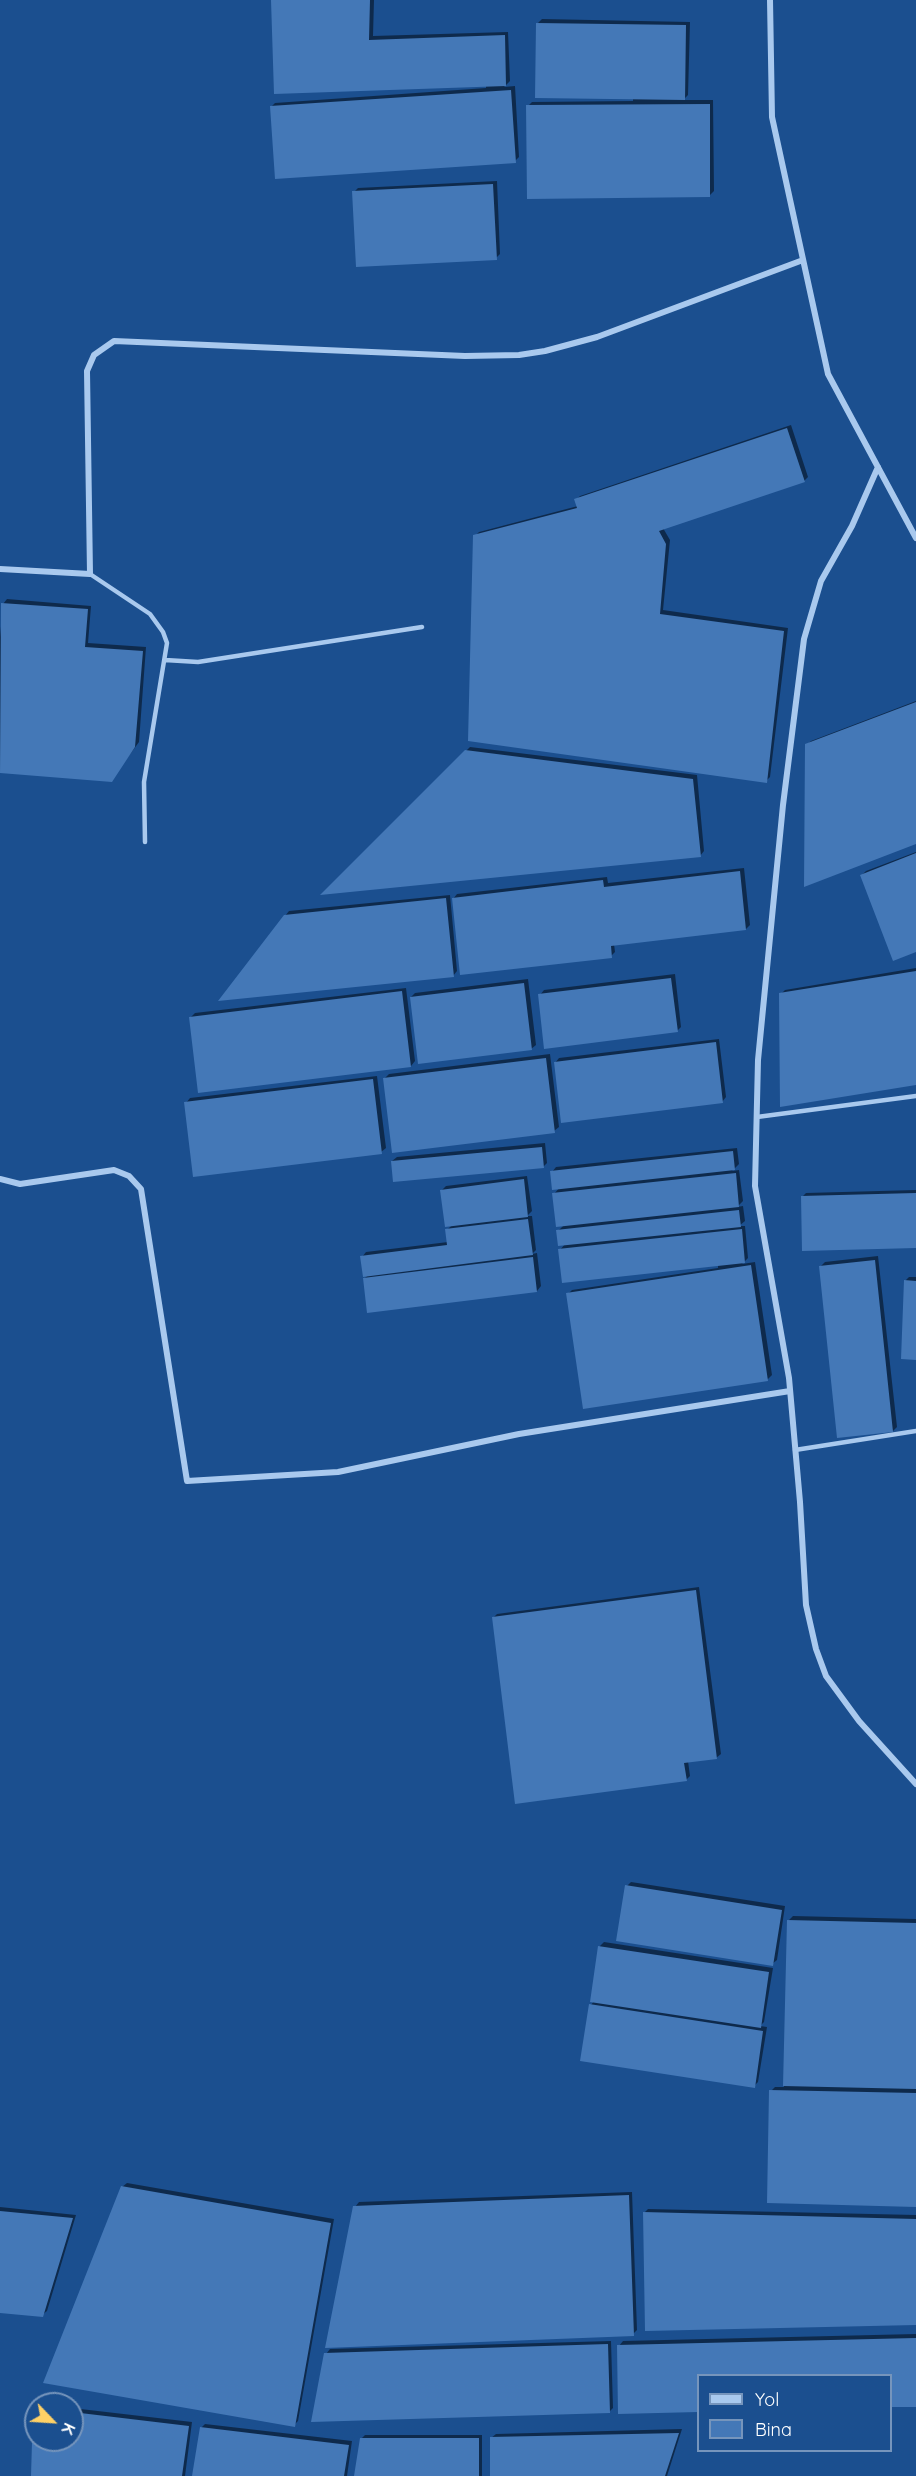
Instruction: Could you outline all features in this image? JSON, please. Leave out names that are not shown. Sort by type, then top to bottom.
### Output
[{"type":"street","points":[[770,0],[772,117],[828,374],[916,538]]},
{"type":"street","points":[[0,569],[90,574],[87,371],[93,355],[106,344],[114,341],[465,356],[519,355],[597,338],[803,260]]},
{"type":"street","points":[[878,467],[852,526],[821,581],[804,639],[782,816],[758,1060],[755,1186],[790,1391],[806,1605],[816,1648],[826,1676],[859,1721],[916,1784]]},
{"type":"street","points":[[0,1179],[20,1184],[114,1170],[129,1176],[141,1189],[187,1481],[338,1472],[519,1434],[790,1391]]},
{"type":"lane","points":[[90,574],[150,614],[158,622],[167,643],[144,782],[145,842]]},
{"type":"lane","points":[[165,660],[198,662],[422,627]]},
{"type":"lane","points":[[757,1117],[916,1096]]},
{"type":"lane","points":[[795,1450],[916,1431]]},
{"type":"building","points":[[271,0],[370,0],[369,40],[505,35],[506,86],[274,94]]},
{"type":"building","points":[[536,23],[686,25],[685,100],[535,98]]},
{"type":"building","points":[[511,90],[516,163],[275,179],[270,106]]},
{"type":"building","points":[[710,104],[710,197],[527,199],[526,105]]},
{"type":"building","points":[[493,184],[497,260],[356,267],[352,191]]},
{"type":"building","points":[[787,428],[805,482],[659,531],[666,544],[660,614],[784,631],[767,783],[468,741],[473,535],[577,508],[574,499]]},
{"type":"building","points":[[1,603],[88,609],[85,647],[143,651],[135,747],[112,782],[0,773]]},
{"type":"building","points":[[916,702],[916,844],[804,887],[805,744]]},
{"type":"building","points":[[465,750],[693,779],[701,857],[320,895]]},
{"type":"building","points":[[916,853],[916,952],[893,961],[860,875]]},
{"type":"building","points":[[740,871],[746,930],[611,946],[612,958],[460,975],[452,898],[603,880],[604,887]]},
{"type":"building","points":[[446,898],[454,977],[218,1001],[284,915]]},
{"type":"building","points":[[916,971],[916,1085],[780,1107],[779,993]]},
{"type":"building","points":[[671,978],[678,1032],[544,1049],[538,994]]},
{"type":"building","points":[[524,983],[532,1050],[418,1064],[410,997]]},
{"type":"building","points":[[402,991],[411,1067],[198,1093],[189,1017]]},
{"type":"building","points":[[716,1042],[723,1103],[561,1123],[554,1062]]},
{"type":"building","points":[[546,1058],[555,1133],[392,1153],[383,1078]]},
{"type":"building","points":[[373,1079],[382,1154],[193,1177],[184,1102]]},
{"type":"building","points":[[542,1147],[544,1168],[393,1182],[391,1161]]},
{"type":"building","points":[[733,1151],[735,1170],[552,1190],[550,1171]]},
{"type":"building","points":[[736,1173],[739,1207],[556,1227],[552,1193]]},
{"type":"building","points":[[524,1179],[528,1217],[445,1227],[440,1190]]},
{"type":"building","points":[[916,1193],[916,1248],[802,1251],[801,1196]]},
{"type":"building","points":[[739,1210],[741,1227],[558,1246],[556,1230]]},
{"type":"building","points":[[528,1219],[533,1255],[363,1277],[360,1256],[447,1245],[445,1229]]},
{"type":"building","points":[[742,1229],[745,1263],[562,1283],[558,1249]]},
{"type":"building","points":[[533,1257],[537,1292],[367,1313],[363,1278]]},
{"type":"building","points":[[875,1260],[893,1432],[837,1438],[819,1266]]},
{"type":"building","points":[[751,1265],[768,1381],[583,1409],[566,1293]]},
{"type":"building","points":[[904,1280],[916,1281],[916,1360],[901,1359]]},
{"type":"building","points":[[696,1590],[717,1759],[684,1763],[687,1781],[515,1804],[492,1617]]},
{"type":"building","points":[[625,1885],[782,1910],[773,1966],[616,1941]]},
{"type":"building","points":[[787,1920],[916,1923],[916,2089],[783,2086]]},
{"type":"building","points":[[598,1946],[769,1972],[761,2028],[590,2002]]},
{"type":"building","points":[[589,2004],[763,2031],[755,2088],[580,2061]]},
{"type":"building","points":[[769,2090],[916,2093],[916,2207],[767,2203]]},
{"type":"building","points":[[121,2186],[331,2223],[295,2427],[43,2383]]},
{"type":"building","points":[[629,2195],[634,2336],[325,2348],[353,2206]]},
{"type":"building","points":[[0,2211],[73,2218],[43,2317],[0,2313]]},
{"type":"building","points":[[643,2212],[916,2219],[916,2325],[645,2331]]},
{"type":"building","points":[[916,2338],[916,2407],[892,2407],[892,2374],[697,2374],[697,2412],[618,2414],[617,2345]]},
{"type":"building","points":[[608,2344],[610,2413],[311,2422],[324,2353]]},
{"type":"building","points":[[84,2413],[189,2426],[182,2476],[31,2476],[32,2452],[84,2452]]},
{"type":"building","points":[[200,2427],[349,2445],[344,2476],[192,2476]]},
{"type":"building","points":[[679,2433],[665,2476],[490,2476],[490,2437]]},
{"type":"building","points":[[360,2438],[479,2438],[479,2476],[354,2476]]}]
